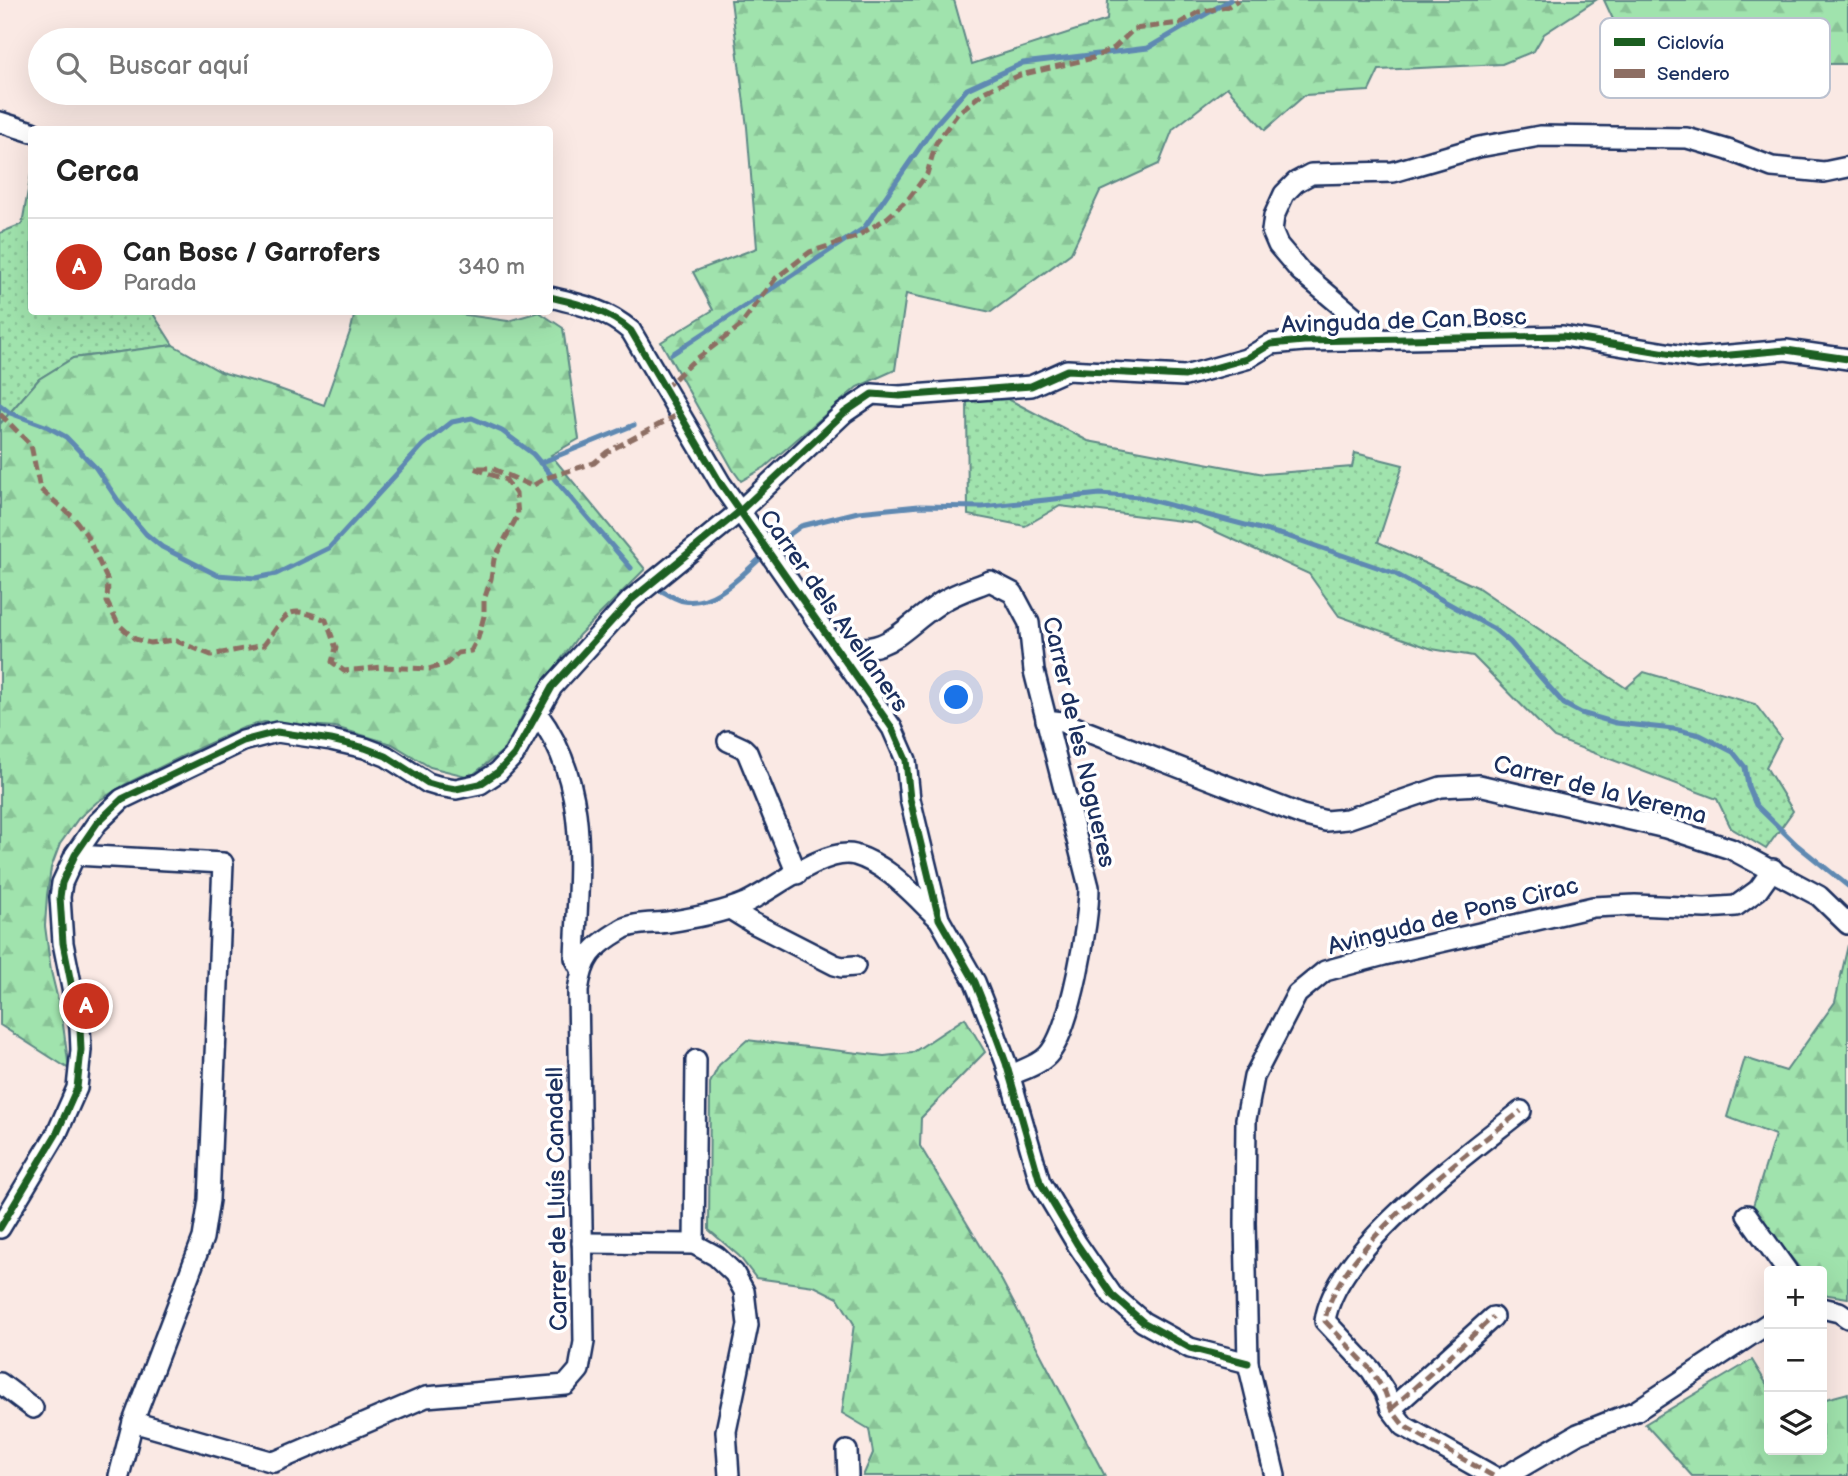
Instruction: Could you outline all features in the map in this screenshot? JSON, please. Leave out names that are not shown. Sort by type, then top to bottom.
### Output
[{"type":"street","points":[[0,122],[28,131]]},
{"type":"street","points":[[1382,340],[1300,271],[1278,245],[1272,231],[1274,216],[1284,194],[1296,182],[1311,174],[1393,172],[1479,147],[1540,135],[1687,138],[1772,167],[1824,172],[1848,167]]},
{"type":"street","name":"Carrer dels Avellaners","points":[[553,298],[611,315],[631,331],[687,428],[740,511],[892,728],[906,760],[909,799],[939,919],[975,982],[1009,1076],[1040,1182],[1077,1244],[1112,1295],[1143,1322],[1190,1348],[1248,1363]]},
{"type":"street","name":"Avinguda de Can Bosc","points":[[0,1228],[57,1133],[77,1088],[80,1028],[63,943],[60,916],[62,883],[75,855],[97,823],[121,799],[243,741],[277,732],[352,744],[386,756],[428,783],[446,788],[465,788],[488,779],[507,763],[519,747],[552,687],[631,600],[740,511],[844,412],[872,394],[900,396],[1031,386],[1067,370],[1185,376],[1246,359],[1271,344],[1382,340],[1563,336],[1697,358],[1786,351],[1848,359]]},
{"type":"street","name":"Carrer de les Nogueres","points":[[835,646],[858,651],[883,645],[914,625],[937,604],[990,581],[1013,593],[1029,623],[1034,671],[1089,887],[1089,906],[1085,940],[1062,1030],[1048,1055],[1009,1076]]},
{"type":"street","name":"Carrer de Lluís Canadell","points":[[133,1422],[274,1462],[426,1397],[565,1385],[579,1370],[584,1342],[578,991],[581,969],[575,958],[580,850],[576,804],[567,769],[558,746],[537,713]]},
{"type":"street","name":"Carrer de la Verema","points":[[1046,720],[1062,722],[1302,815],[1326,821],[1361,815],[1441,787],[1479,785],[1666,828],[1731,849],[1773,869],[1819,896],[1848,924]]},
{"type":"street","points":[[728,741],[747,752],[797,874]]},
{"type":"street","points":[[75,855],[223,863],[209,1186],[203,1238],[133,1422],[119,1476]]},
{"type":"street","points":[[581,969],[593,948],[625,927],[730,909],[831,856],[854,855],[885,870],[939,919]]},
{"type":"street","name":"Avinguda de Pons Cirac","points":[[1276,1476],[1248,1363],[1246,1119],[1254,1077],[1297,994],[1325,971],[1593,907],[1736,906],[1758,890],[1773,869]]},
{"type":"street","points":[[730,909],[835,965],[855,966]]},
{"type":"street","points":[[694,1244],[696,1060]]},
{"type":"street","points":[[1493,1476],[1404,1426],[1391,1409],[1385,1392],[1371,1370],[1325,1321],[1327,1306],[1339,1283],[1370,1241],[1417,1195],[1521,1111]]},
{"type":"street","points":[[1746,1215],[1783,1266]]},
{"type":"street","points":[[582,1243],[694,1244],[716,1256],[734,1273],[744,1291],[748,1325],[726,1431],[729,1476]]},
{"type":"street","points":[[1827,1308],[1848,1318]]},
{"type":"street","points":[[1391,1409],[1493,1317]]},
{"type":"street","points":[[1506,1476],[1578,1434],[1636,1411],[1764,1322]]},
{"type":"street","points":[[0,1383],[33,1408]]},
{"type":"street","points":[[847,1451],[848,1476]]},
{"type":"green space","points":[[731,0],[954,0],[972,64],[1107,20],[1108,0],[1596,0],[1544,34],[1534,51],[1502,64],[1379,70],[1369,91],[1305,95],[1265,130],[1227,87],[1173,129],[1159,164],[1100,191],[1071,253],[991,312],[906,294],[895,370],[857,387],[765,467],[741,481],[661,342],[713,310],[693,272],[757,248],[747,127]]},
{"type":"green space","points":[[1604,0],[1848,0],[1848,64],[1830,64],[1830,18],[1612,18]]},
{"type":"green space","points":[[28,191],[28,315],[154,315],[173,345],[73,358],[39,379],[0,424],[0,233],[22,224]]},
{"type":"green space","points":[[354,315],[466,315],[508,321],[529,315],[544,315],[563,328],[579,439],[551,455],[645,569],[579,635],[529,703],[505,749],[470,777],[430,767],[392,744],[335,727],[264,722],[243,728],[199,748],[126,784],[97,802],[78,819],[60,844],[51,868],[47,895],[45,926],[69,1069],[0,1025],[0,424],[39,379],[73,358],[173,345],[221,372],[324,405]]},
{"type":"green space","points":[[1008,399],[1088,441],[1264,474],[1352,467],[1355,453],[1403,465],[1378,542],[1477,587],[1626,688],[1644,672],[1755,704],[1781,738],[1766,767],[1793,811],[1766,849],[1731,828],[1717,799],[1554,738],[1473,656],[1432,649],[1339,616],[1309,574],[1197,523],[1060,506],[1025,526],[968,515],[967,400]]},
{"type":"green space","points":[[1848,945],[1848,1298],[1827,1295],[1827,1266],[1798,1266],[1752,1209],[1775,1135],[1727,1117],[1745,1058],[1786,1071],[1835,1002]]},
{"type":"green space","points":[[965,1018],[985,1052],[921,1118],[920,1146],[1002,1281],[1105,1476],[863,1476],[873,1453],[869,1429],[842,1413],[854,1324],[838,1298],[814,1286],[756,1278],[739,1256],[709,1230],[710,1083],[719,1065],[747,1040],[884,1056],[912,1053]]},
{"type":"green space","points":[[1752,1360],[1764,1380],[1764,1455],[1827,1455],[1827,1399],[1848,1393],[1848,1476],[1692,1476],[1645,1424]]},
{"type":"waterway","points":[[672,354],[864,228],[936,124],[967,89],[1023,63],[1148,48],[1230,0]]},
{"type":"waterway","points":[[0,405],[10,413],[48,427],[66,437],[96,468],[119,502],[146,534],[162,547],[217,575],[256,578],[276,574],[329,548],[423,445],[452,422],[472,418],[502,431],[533,454],[631,568]]},
{"type":"waterway","points":[[540,463],[634,425]]},
{"type":"waterway","points":[[771,548],[801,526],[858,512],[919,506],[982,507],[1100,494],[1139,497],[1287,536],[1394,573],[1494,629],[1510,642],[1564,704],[1581,713],[1616,723],[1674,729],[1700,735],[1733,752],[1745,767],[1748,786],[1756,805],[1797,845],[1848,886]]},
{"type":"waterway","points":[[659,590],[684,601],[707,599],[728,587],[764,555]]},
{"type":"marked path","points":[[664,389],[691,363],[739,327],[776,278],[810,252],[856,237],[887,218],[909,198],[927,174],[936,143],[958,113],[984,92],[1020,75],[1093,58],[1114,48],[1134,29],[1180,23],[1199,12],[1227,7],[1238,0]]},
{"type":"marked path","points":[[0,414],[31,445],[40,489],[73,517],[86,534],[108,581],[107,602],[118,624],[135,639],[150,643],[174,640],[211,655],[264,645],[288,614],[302,612],[326,620],[336,648],[332,662],[344,671],[382,667],[429,669],[446,664],[458,653],[471,651],[484,616],[484,600],[494,559],[518,515],[516,494],[506,480],[474,468],[491,468],[532,486],[546,478],[594,463],[607,452],[679,414]]},
{"type":"marked path","points":[[1493,1476],[1404,1426],[1391,1409],[1385,1392],[1371,1370],[1325,1321],[1334,1293],[1352,1264],[1377,1235],[1437,1178],[1521,1111]]},
{"type":"marked path","points":[[1391,1409],[1493,1317]]},
{"type":"cycle path","points":[[553,298],[603,313],[631,331],[721,484],[892,728],[906,760],[910,799],[939,919],[975,982],[992,1025],[1006,1063],[1040,1182],[1077,1244],[1112,1295],[1143,1322],[1190,1348],[1248,1363]]},
{"type":"cycle path","points":[[0,1228],[57,1133],[77,1088],[80,1028],[63,943],[60,897],[62,883],[75,855],[97,823],[122,799],[243,741],[277,732],[365,748],[386,756],[428,783],[438,786],[456,789],[480,784],[498,772],[514,755],[552,687],[631,600],[740,511],[844,413],[872,394],[900,396],[1031,386],[1067,370],[1185,376],[1246,359],[1271,344],[1304,341],[1563,336],[1697,358],[1786,350],[1848,359]]},
{"type":"place","name":"Can Bosc / Garrofers","points":[[86,1006]]}]
